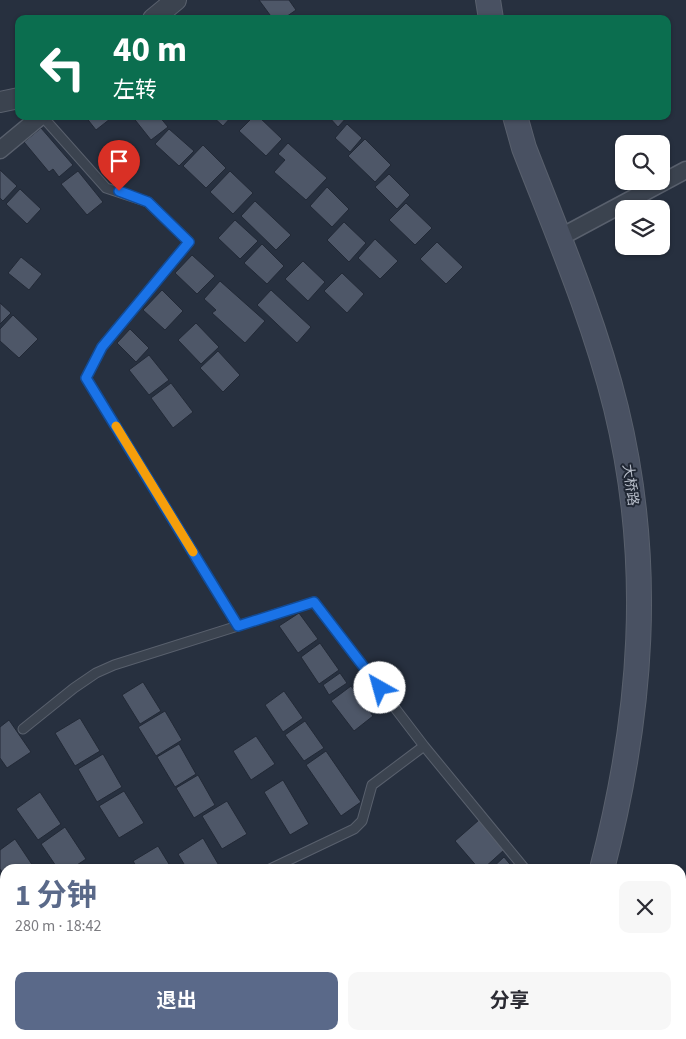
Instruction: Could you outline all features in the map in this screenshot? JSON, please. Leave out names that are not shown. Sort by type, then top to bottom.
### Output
[{"type":"main road","points":[[488,0],[490,15]]},
{"type":"main road","name":"大桥路","points":[[516,120],[524,148],[598,345],[616,408],[628,467],[636,534],[640,600],[639,658],[620,802],[603,864]]},
{"type":"street","points":[[158,15],[176,0]]},
{"type":"street","points":[[0,102],[15,99]]},
{"type":"street","points":[[0,150],[36,120]]},
{"type":"street","points":[[559,238],[686,170]]},
{"type":"lane","points":[[45,120],[106,188],[148,202],[189,242],[102,347],[86,378],[238,626]]},
{"type":"lane","points":[[23,729],[96,674],[314,602],[424,746],[521,864]]},
{"type":"lane","points":[[280,864],[354,829],[362,820],[372,785],[424,746]]},
{"type":"building","points":[[259,0],[289,0],[296,10],[289,15],[270,15]]},
{"type":"building","points":[[88,120],[109,120],[96,130]]},
{"type":"building","points":[[135,120],[162,120],[168,127],[151,140]]},
{"type":"building","points":[[216,120],[228,120],[223,126]]},
{"type":"building","points":[[250,120],[262,120],[282,139],[266,156],[239,131]]},
{"type":"building","points":[[332,120],[344,120],[338,127]]},
{"type":"building","points":[[347,124],[362,138],[350,152],[335,138]]},
{"type":"building","points":[[41,128],[73,165],[59,177],[53,169],[49,172],[24,142]]},
{"type":"building","points":[[169,129],[194,151],[179,166],[155,144]]},
{"type":"building","points":[[365,139],[391,165],[375,182],[348,156]]},
{"type":"building","points":[[288,143],[327,178],[306,200],[274,172],[285,160],[278,154]]},
{"type":"building","points":[[203,145],[226,168],[206,188],[183,166]]},
{"type":"building","points":[[0,170],[17,186],[3,201],[0,198]]},
{"type":"building","points":[[78,171],[103,202],[87,215],[61,184]]},
{"type":"building","points":[[230,171],[253,193],[233,214],[210,192]]},
{"type":"building","points":[[389,174],[410,195],[397,209],[375,187]]},
{"type":"building","points":[[327,187],[349,209],[332,227],[310,206]]},
{"type":"building","points":[[20,189],[41,209],[27,224],[6,204]]},
{"type":"building","points":[[255,201],[291,235],[276,250],[241,216]]},
{"type":"building","points":[[406,203],[432,228],[415,245],[389,220]]},
{"type":"building","points":[[235,220],[258,241],[240,259],[218,238]]},
{"type":"building","points":[[344,222],[366,243],[349,262],[327,240]]},
{"type":"building","points":[[375,239],[398,261],[380,279],[358,258]]},
{"type":"building","points":[[437,242],[463,267],[446,284],[420,259]]},
{"type":"building","points":[[262,244],[284,266],[267,284],[244,263]]},
{"type":"building","points":[[192,255],[215,276],[197,294],[175,273]]},
{"type":"building","points":[[21,257],[42,274],[29,290],[8,273]]},
{"type":"building","points":[[303,261],[325,282],[308,301],[285,279]]},
{"type":"building","points":[[342,273],[364,294],[347,313],[324,291]]},
{"type":"building","points":[[220,281],[265,321],[245,343],[212,313],[216,310],[204,299]]},
{"type":"building","points":[[162,290],[183,311],[165,330],[143,310]]},
{"type":"building","points":[[271,290],[311,327],[297,343],[257,305]]},
{"type":"building","points":[[0,303],[11,313],[0,324]]},
{"type":"building","points":[[13,315],[38,339],[19,358],[0,341],[0,329]]},
{"type":"building","points":[[196,323],[219,347],[201,364],[178,340]]},
{"type":"building","points":[[130,329],[149,348],[136,362],[117,343]]},
{"type":"building","points":[[218,351],[240,375],[223,392],[200,368]]},
{"type":"building","points":[[149,355],[169,380],[149,395],[129,370]]},
{"type":"building","points":[[171,383],[193,412],[173,428],[151,398]]},
{"type":"building","points":[[299,613],[318,639],[298,653],[279,626]]},
{"type":"building","points":[[320,643],[339,670],[319,684],[301,657]]},
{"type":"building","points":[[340,673],[347,683],[329,695],[323,685]]},
{"type":"building","points":[[143,682],[161,711],[140,724],[122,695]]},
{"type":"building","points":[[351,686],[373,716],[354,731],[331,701]]},
{"type":"building","points":[[284,691],[303,718],[283,732],[265,705]]},
{"type":"building","points":[[165,711],[182,740],[156,756],[138,727]]},
{"type":"building","points":[[80,718],[100,751],[75,766],[55,733]]},
{"type":"building","points":[[9,720],[31,752],[7,768],[0,758],[0,727]]},
{"type":"building","points":[[305,721],[324,748],[304,761],[285,735]]},
{"type":"building","points":[[256,736],[275,764],[251,780],[233,751]]},
{"type":"building","points":[[179,744],[196,774],[175,787],[157,757]]},
{"type":"building","points":[[326,751],[361,802],[341,816],[306,765]]},
{"type":"building","points":[[103,754],[122,787],[97,802],[78,769]]},
{"type":"building","points":[[198,775],[215,805],[194,818],[176,788]]},
{"type":"building","points":[[283,780],[309,824],[290,835],[264,792]]},
{"type":"building","points":[[124,791],[144,823],[119,838],[99,806]]},
{"type":"building","points":[[40,792],[61,824],[38,840],[16,809]]},
{"type":"building","points":[[227,801],[247,834],[222,849],[202,816]]},
{"type":"building","points":[[479,820],[504,850],[489,864],[475,864],[455,841]]},
{"type":"building","points":[[65,827],[86,859],[78,864],[55,864],[41,844]]},
{"type":"building","points":[[203,838],[218,864],[184,864],[178,854]]},
{"type":"building","points":[[15,839],[32,864],[0,864],[0,850]]},
{"type":"building","points":[[158,846],[169,864],[135,864],[133,861]]},
{"type":"building","points":[[504,857],[510,864],[496,864]]},
{"type":"slow traffic","points":[[116,426],[193,552]]},
{"type":"route","points":[[119,191],[148,202],[189,242],[102,347],[86,378],[238,626],[314,602],[380,688]]}]
